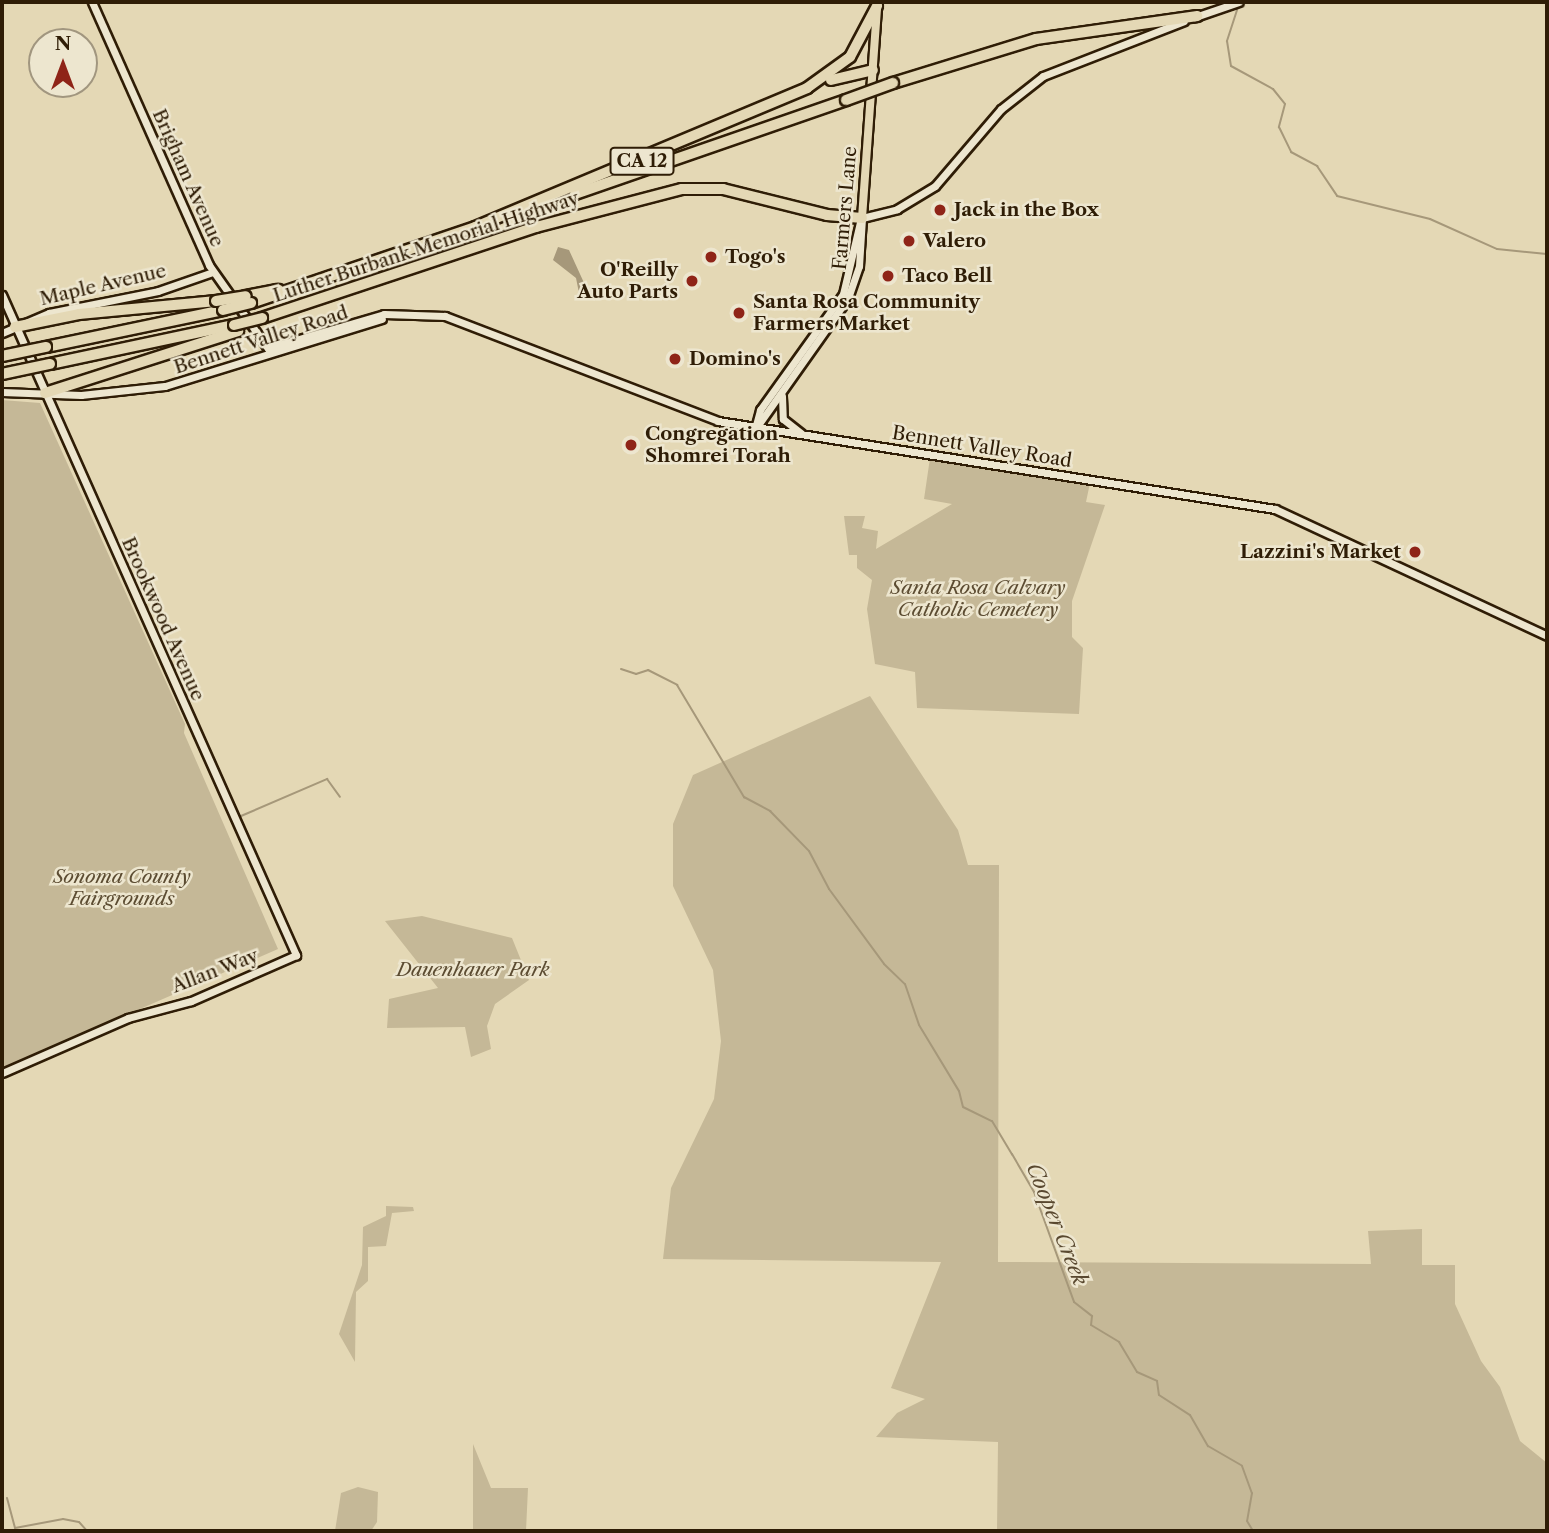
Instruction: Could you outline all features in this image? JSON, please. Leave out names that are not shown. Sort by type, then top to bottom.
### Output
[{"type":"highway","name":"CA 12","points":[[475,227],[807,88],[850,57],[877,4]]},
{"type":"highway","points":[[475,227],[893,83],[1027,41],[1197,16]]},
{"type":"highway","points":[[807,88],[873,70]]},
{"type":"highway","name":"Luther Burbank Memorial Highway","points":[[2,374],[263,321],[545,224],[682,189],[723,189],[827,215],[862,218]]},
{"type":"highway","name":"Luther Burbank Memorial Highway","points":[[2,356],[248,300],[400,255],[475,227]]},
{"type":"highway","points":[[15,327],[88,313],[220,306]]},
{"type":"highway","points":[[45,393],[235,328]]},
{"type":"main road","name":"Farmers Lane","points":[[862,218],[877,4]]},
{"type":"street","name":"Brigham Avenue","points":[[92,2],[213,272],[274,356]]},
{"type":"street","points":[[756,428],[760,410],[843,294],[862,218],[903,206],[935,186],[1001,108],[1043,76],[1239,2]]},
{"type":"street","name":"Farmers Lane","points":[[756,428],[848,298],[859,266],[862,218]]},
{"type":"street","name":"Maple Avenue","points":[[2,333],[48,313],[158,291],[213,272]]},
{"type":"street","name":"Brookwood Avenue","points":[[2,295],[296,955]]},
{"type":"street","name":"Bennett Valley Road","points":[[2,392],[45,393],[165,386],[274,356],[404,313]]},
{"type":"street","name":"Bennett Valley Road","points":[[268,348],[353,321],[404,313],[451,318],[687,411],[756,428],[1275,509],[1547,636]]},
{"type":"street","points":[[784,388],[783,419],[808,436]]},
{"type":"street","name":"Allan Way","points":[[2,1073],[145,1013],[191,1001],[296,955]]},
{"type":"green space","name":"Sonoma County Fairgrounds","points":[[2,400],[40,403],[185,724],[184,733],[278,949],[2,1069]]},
{"type":"green space","name":"Santa Rosa Calvary Catholic Cemetery","points":[[930,458],[1090,483],[1086,502],[1105,505],[1072,601],[1072,637],[1083,648],[1079,714],[917,708],[915,672],[875,664],[867,609],[872,580],[857,568],[857,555],[849,555],[844,516],[865,516],[862,528],[878,531],[876,549],[952,504],[924,499]]},
{"type":"green space","points":[[870,696],[958,830],[968,865],[999,865],[998,1262],[1371,1264],[1368,1231],[1422,1229],[1422,1265],[1455,1265],[1455,1304],[1481,1361],[1500,1387],[1520,1441],[1547,1463],[1547,1531],[997,1531],[998,1442],[876,1437],[897,1413],[925,1399],[891,1388],[941,1262],[663,1259],[671,1188],[714,1099],[721,1041],[713,970],[673,886],[673,824],[693,775]]},
{"type":"green space","name":"Dauenhauer Park","points":[[422,916],[512,938],[529,980],[495,1004],[487,1026],[491,1049],[471,1057],[465,1027],[387,1028],[389,999],[438,988],[385,921]]},
{"type":"green space","points":[[386,1206],[413,1207],[414,1211],[392,1213],[386,1246],[368,1247],[368,1281],[356,1292],[355,1362],[339,1334],[362,1265],[363,1227],[386,1216]]},
{"type":"green space","points":[[473,1444],[491,1488],[528,1488],[526,1531],[473,1531]]},
{"type":"green space","points":[[358,1487],[378,1492],[377,1522],[371,1531],[335,1531],[341,1493]]},
{"type":"shaded area","points":[[558,247],[569,250],[585,285],[601,294],[585,299],[579,293],[576,278],[553,260]]},
{"type":"waterway","points":[[1238,7],[1227,41],[1231,66],[1273,89],[1285,104],[1279,127],[1291,152],[1317,166],[1337,196],[1430,219],[1497,249],[1547,254]]},
{"type":"waterway","name":"Cooper Creek","points":[[621,669],[636,674],[648,670],[677,685],[744,797],[770,811],[809,851],[829,889],[884,964],[905,984],[919,1025],[959,1091],[963,1107],[992,1121],[1012,1154],[1034,1192],[1074,1302],[1092,1316],[1091,1325],[1119,1342],[1137,1372],[1157,1381],[1159,1395],[1190,1415],[1208,1446],[1242,1466],[1252,1493],[1247,1521],[1253,1531]]},
{"type":"waterway","points":[[241,816],[327,779],[340,797]]},
{"type":"waterway","points":[[7,1498],[15,1528],[63,1519],[79,1522],[87,1531]]},
{"type":"place","name":"Jack in the Box","points":[[940,210]]},
{"type":"place","name":"Valero","points":[[909,241]]},
{"type":"place","name":"Togo's","points":[[711,257]]},
{"type":"place","name":"Taco Bell","points":[[888,276]]},
{"type":"place","name":"O'Reilly Auto Parts","points":[[692,281]]},
{"type":"place","name":"Santa Rosa Community Farmers Market","points":[[739,313]]},
{"type":"place","name":"Domino's","points":[[675,359]]},
{"type":"place","name":"Congregation Shomrei Torah","points":[[631,445]]},
{"type":"place","name":"Lazzini's Market","points":[[1415,552]]}]
